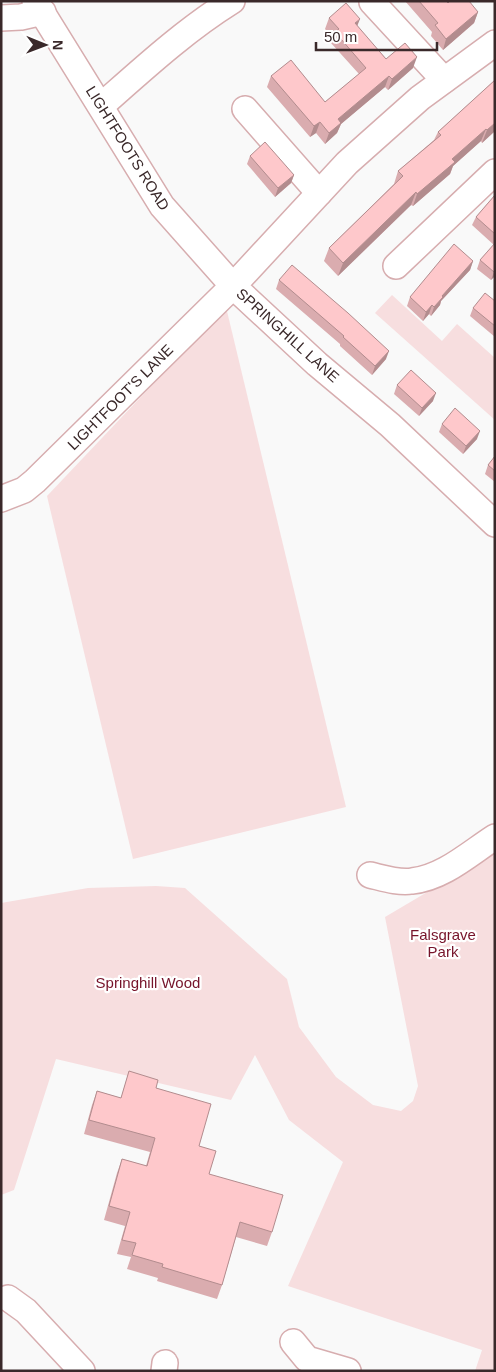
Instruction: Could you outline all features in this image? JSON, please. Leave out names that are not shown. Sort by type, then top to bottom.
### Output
[{"type":"street","points":[[372,2],[444,80]]},
{"type":"street","points":[[101,106],[221,4]]},
{"type":"street","points":[[1,18],[21,18],[39,7]]},
{"type":"street","name":"LIGHTFOOTS ROAD","points":[[39,7],[162,206],[233,286]]},
{"type":"street","name":"SPRINGHILL LANE","points":[[494,43],[420,98],[347,163],[233,286],[317,364],[390,425],[495,524]]},
{"type":"street","points":[[245,108],[319,193]]},
{"type":"street","points":[[396,266],[450,226],[495,172]]},
{"type":"street","name":"LIGHTFOOT'S LANE","points":[[1,499],[24,490],[35,481],[233,286]]},
{"type":"street","points":[[370,875],[410,882],[425,878],[444,871],[495,837]]},
{"type":"street","points":[[8,1298],[26,1311],[82,1371]]},
{"type":"street","points":[[293,1342],[307,1359],[348,1371]]},
{"type":"green space","points":[[392,295],[442,341],[457,324],[495,358],[495,420],[375,313]]},
{"type":"green space","points":[[226,307],[346,807],[133,859],[47,496]]},
{"type":"green space","name":"Springhill Wood","points":[[495,852],[495,1371],[475,1371],[482,1350],[288,1286],[343,1162],[289,1120],[255,1055],[231,1100],[56,1059],[14,1190],[1,1195],[1,903],[88,888],[156,886],[185,888],[287,979],[299,1027],[336,1077],[373,1105],[401,1111],[413,1101],[418,1086],[385,917]]},
{"type":"building","points":[[419,1],[446,1],[448,3],[450,1],[469,1],[478,12],[446,39],[435,25],[438,23]]},
{"type":"building","points":[[346,3],[360,19],[355,23],[386,59],[405,43],[417,57],[392,79],[389,76],[338,119],[341,123],[329,133],[320,122],[314,126],[271,76],[291,60],[325,102],[366,68],[335,32],[339,29],[329,18]]},
{"type":"building","points":[[495,80],[495,123],[452,159],[455,162],[417,194],[416,192],[343,263],[329,248],[403,176],[398,171],[441,135],[438,132]]},
{"type":"building","points":[[265,142],[294,175],[278,188],[250,156]]},
{"type":"building","points":[[495,195],[495,234],[476,217]]},
{"type":"building","points":[[495,243],[495,271],[494,272],[480,260]]},
{"type":"building","points":[[454,244],[473,261],[434,307],[432,305],[426,312],[410,297]]},
{"type":"building","points":[[292,265],[389,351],[375,366],[344,336],[279,280]]},
{"type":"building","points":[[485,293],[495,301],[495,326],[473,308]]},
{"type":"building","points":[[411,370],[436,393],[422,408],[397,385]]},
{"type":"building","points":[[455,408],[480,431],[466,446],[442,424]]},
{"type":"building","points":[[495,456],[495,471],[488,465]]},
{"type":"building","points":[[129,1071],[158,1080],[156,1088],[211,1104],[199,1146],[216,1151],[209,1174],[283,1195],[272,1232],[240,1222],[222,1285],[162,1267],[163,1264],[132,1255],[136,1243],[122,1240],[130,1212],[109,1206],[122,1159],[147,1166],[155,1138],[89,1120],[97,1091],[121,1098]]},
{"type":"park label","name":"Falsgrave Park","points":[[443,942]]}]
